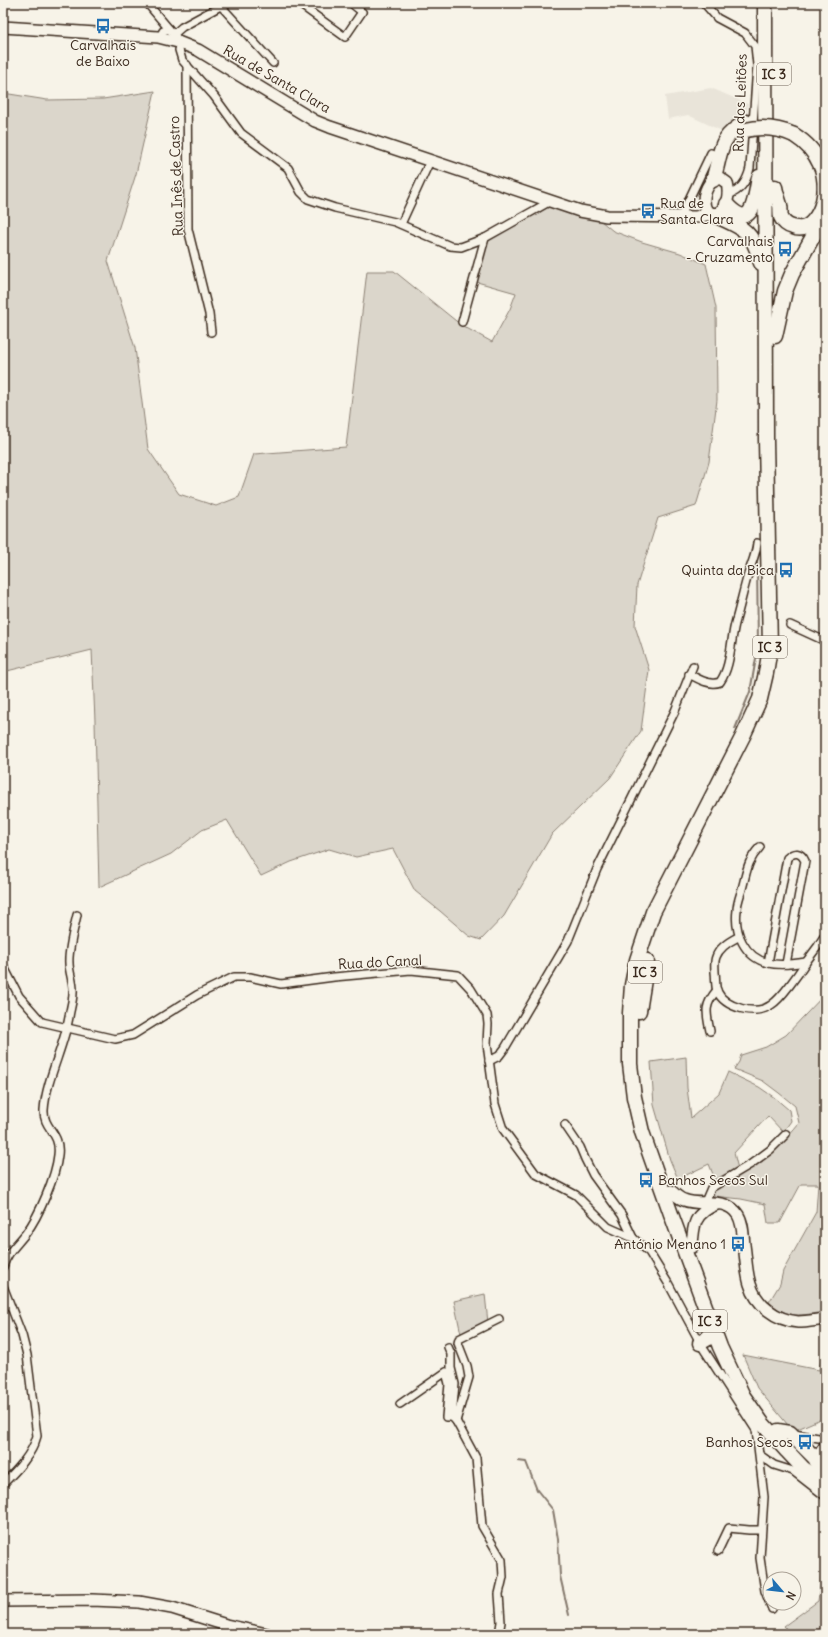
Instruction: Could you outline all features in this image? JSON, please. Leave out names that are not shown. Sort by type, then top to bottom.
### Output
[{"type":"highway","name":"IC 3","points":[[765,3],[766,440],[770,648],[760,699],[746,730],[653,912],[637,960],[632,985],[630,1013],[630,1064],[634,1097],[642,1132],[720,1347],[743,1396],[762,1423],[804,1468],[824,1477]]},
{"type":"highway","name":"IC 3","points":[[774,3],[775,447],[779,624],[778,649],[774,675],[767,702],[751,740],[661,915],[646,963],[639,1014],[639,1063],[645,1106],[661,1163],[735,1360],[751,1392],[808,1463],[824,1477]]},
{"type":"highway","points":[[721,181],[728,148],[732,141],[746,126],[777,128],[794,131],[809,137],[825,160]]},
{"type":"highway","points":[[774,187],[780,206],[781,217],[785,223],[797,229],[805,228],[813,222],[824,200],[824,177],[820,164],[812,151],[794,131]]},
{"type":"highway","points":[[727,200],[740,215],[746,215],[751,212],[755,202],[766,145]]},
{"type":"highway","points":[[712,214],[740,226],[751,237],[757,248],[765,279]]},
{"type":"highway","points":[[775,336],[785,291],[792,274],[825,214]]},
{"type":"highway","points":[[701,1345],[707,1339],[712,1326]]},
{"type":"highway","points":[[701,1345],[709,1344],[720,1347]]},
{"type":"highway","points":[[784,1432],[815,1458],[824,1477]]},
{"type":"street","points":[[147,3],[176,37],[180,54],[187,66],[214,96],[241,133],[288,168],[301,192],[308,199],[335,208],[395,222],[450,246],[461,247],[485,238],[549,202]]},
{"type":"street","points":[[298,3],[345,37],[362,12],[351,3]]},
{"type":"street","name":"Rua dos Leitões","points":[[704,3],[717,18],[744,34],[755,46],[757,65],[750,168],[746,180]]},
{"type":"street","points":[[176,37],[182,27],[224,4],[273,63]]},
{"type":"street","name":"Rua de Santa Clara","points":[[3,27],[176,37],[315,121],[348,134],[549,202],[594,215],[701,217],[712,214]]},
{"type":"street","points":[[160,37],[163,31],[176,37]]},
{"type":"street","name":"Rua Inês de Castro","points":[[187,66],[188,229],[209,314],[211,332]]},
{"type":"street","points":[[684,216],[711,153]]},
{"type":"street","points":[[401,224],[430,161]]},
{"type":"street","points":[[746,180],[740,189],[727,200],[719,213],[712,214],[706,210],[704,202],[709,185],[721,181],[738,184],[746,180]]},
{"type":"street","points":[[721,181],[727,200]]},
{"type":"street","points":[[684,216],[704,202]]},
{"type":"street","points":[[462,322],[485,238]]},
{"type":"street","points":[[689,674],[703,681],[715,684],[722,680],[728,662],[735,621],[758,543]]},
{"type":"street","points":[[790,625],[825,641]]},
{"type":"street","points":[[489,1061],[499,1056],[505,1048],[568,941],[597,869],[675,711],[693,666]]},
{"type":"street","points":[[760,847],[751,858],[737,909],[736,923],[738,937],[746,948],[757,958],[768,963],[786,964],[806,962]]},
{"type":"street","points":[[768,963],[787,858],[792,853],[797,852],[802,855],[805,861],[786,964]]},
{"type":"street","points":[[3,1267],[10,1250],[26,1233],[35,1220],[52,1177],[58,1155],[58,1142],[54,1131],[46,1123],[44,1112],[45,1100],[67,1028],[74,993],[68,962],[77,915]]},
{"type":"street","points":[[738,937],[721,949],[716,957],[715,968],[717,990],[721,996],[737,1008],[752,1010],[761,1009],[771,1005],[797,976],[825,935]]},
{"type":"street","name":"Rua do Canal","points":[[3,965],[19,996],[42,1022],[115,1038],[133,1034],[197,995],[234,977],[250,978],[281,984],[334,977],[411,970],[458,975],[471,989],[487,1015],[487,1044],[495,1104],[503,1129],[536,1174],[576,1195],[608,1227],[632,1238],[649,1252],[668,1283],[701,1345],[756,1430],[764,1497],[761,1530],[762,1571]]},
{"type":"street","points":[[710,1031],[706,1013],[707,1006],[709,1000],[717,990]]},
{"type":"street","points":[[565,1125],[580,1147],[593,1175],[622,1215],[632,1238]]},
{"type":"street","points":[[705,1202],[711,1188],[751,1164],[770,1150],[786,1134]]},
{"type":"street","points":[[671,1191],[683,1200],[723,1204],[730,1207],[738,1214],[742,1224],[750,1285],[760,1304],[778,1317],[787,1320],[798,1322],[825,1319]]},
{"type":"street","points":[[692,1247],[693,1227],[695,1222],[701,1213],[717,1204]]},
{"type":"street","points":[[3,1286],[22,1335],[27,1355],[37,1436],[30,1454],[3,1484]]},
{"type":"street","points":[[454,1419],[469,1377],[467,1366],[458,1343],[459,1339],[499,1319]]},
{"type":"street","points":[[448,1347],[451,1354],[451,1368],[455,1384],[454,1419],[476,1458],[482,1526],[502,1560],[503,1577],[499,1594],[499,1634]]},
{"type":"street","points":[[400,1404],[446,1372],[449,1384],[446,1417],[454,1419]]},
{"type":"street","points":[[784,1432],[825,1439]]},
{"type":"street","points":[[815,1458],[822,1446],[825,1446]]},
{"type":"street","points":[[760,1455],[774,1465],[793,1471],[825,1496]]},
{"type":"street","points":[[718,1551],[729,1528],[761,1530]]},
{"type":"street","points":[[3,1601],[94,1600],[139,1602],[172,1608],[226,1625],[267,1634]]},
{"type":"shaded area","points":[[711,88],[748,104],[747,114],[725,127],[722,131],[688,115],[668,119],[665,96]]},
{"type":"shaded area","points":[[155,91],[136,174],[108,261],[135,348],[148,449],[179,494],[216,506],[239,497],[254,454],[346,447],[367,271],[394,271],[461,325],[492,342],[510,309],[516,293],[477,282],[489,237],[533,212],[537,216],[549,202],[594,215],[613,231],[642,242],[680,253],[706,264],[716,308],[717,400],[709,462],[696,506],[658,518],[637,585],[635,626],[649,670],[641,731],[610,778],[552,834],[504,916],[481,940],[469,936],[415,891],[393,849],[356,857],[329,849],[291,862],[261,876],[227,820],[202,830],[171,854],[99,887],[92,650],[3,672],[3,93],[47,100],[103,99]]},
{"type":"shaded area","points":[[825,994],[825,1312],[795,1315],[783,1312],[769,1302],[780,1284],[783,1271],[816,1212],[818,1184],[801,1184],[780,1223],[768,1223],[765,1204],[741,1199],[714,1196],[713,1190],[788,1136],[799,1123],[795,1106],[763,1081],[734,1069],[739,1062],[741,1055],[766,1047],[786,1035]]},
{"type":"shaded area","points":[[686,1057],[687,1088],[691,1118],[719,1093],[728,1072],[759,1087],[789,1110],[791,1121],[783,1132],[768,1116],[734,1153],[738,1169],[716,1182],[709,1164],[678,1179],[670,1160],[654,1105],[651,1062]]},
{"type":"shaded area","points":[[485,1294],[488,1323],[461,1334],[454,1301]]},
{"type":"shaded area","points":[[825,1340],[825,1417],[793,1431],[757,1388],[743,1355],[819,1370]]},
{"type":"shaded area","points":[[825,1548],[825,1634],[791,1634],[784,1626],[818,1601]]},
{"type":"waterway","points":[[735,729],[750,692],[758,647],[757,561]]},
{"type":"waterway","points":[[518,1461],[526,1462],[537,1490],[553,1510],[558,1539],[560,1576],[569,1615]]},
{"type":"place","name":"Carvalhais de Baixo","points":[[103,26]]},
{"type":"place","name":"Rua de Santa Clara","points":[[648,211]]},
{"type":"place","name":"Carvalhais - Cruzamento","points":[[785,249]]},
{"type":"place","name":"Quinta da Bica","points":[[786,570]]},
{"type":"place","name":"Banhos Secos Sul","points":[[646,1180]]},
{"type":"place","name":"António Menano 1","points":[[738,1244]]},
{"type":"place","name":"Banhos Secos","points":[[805,1442]]}]
